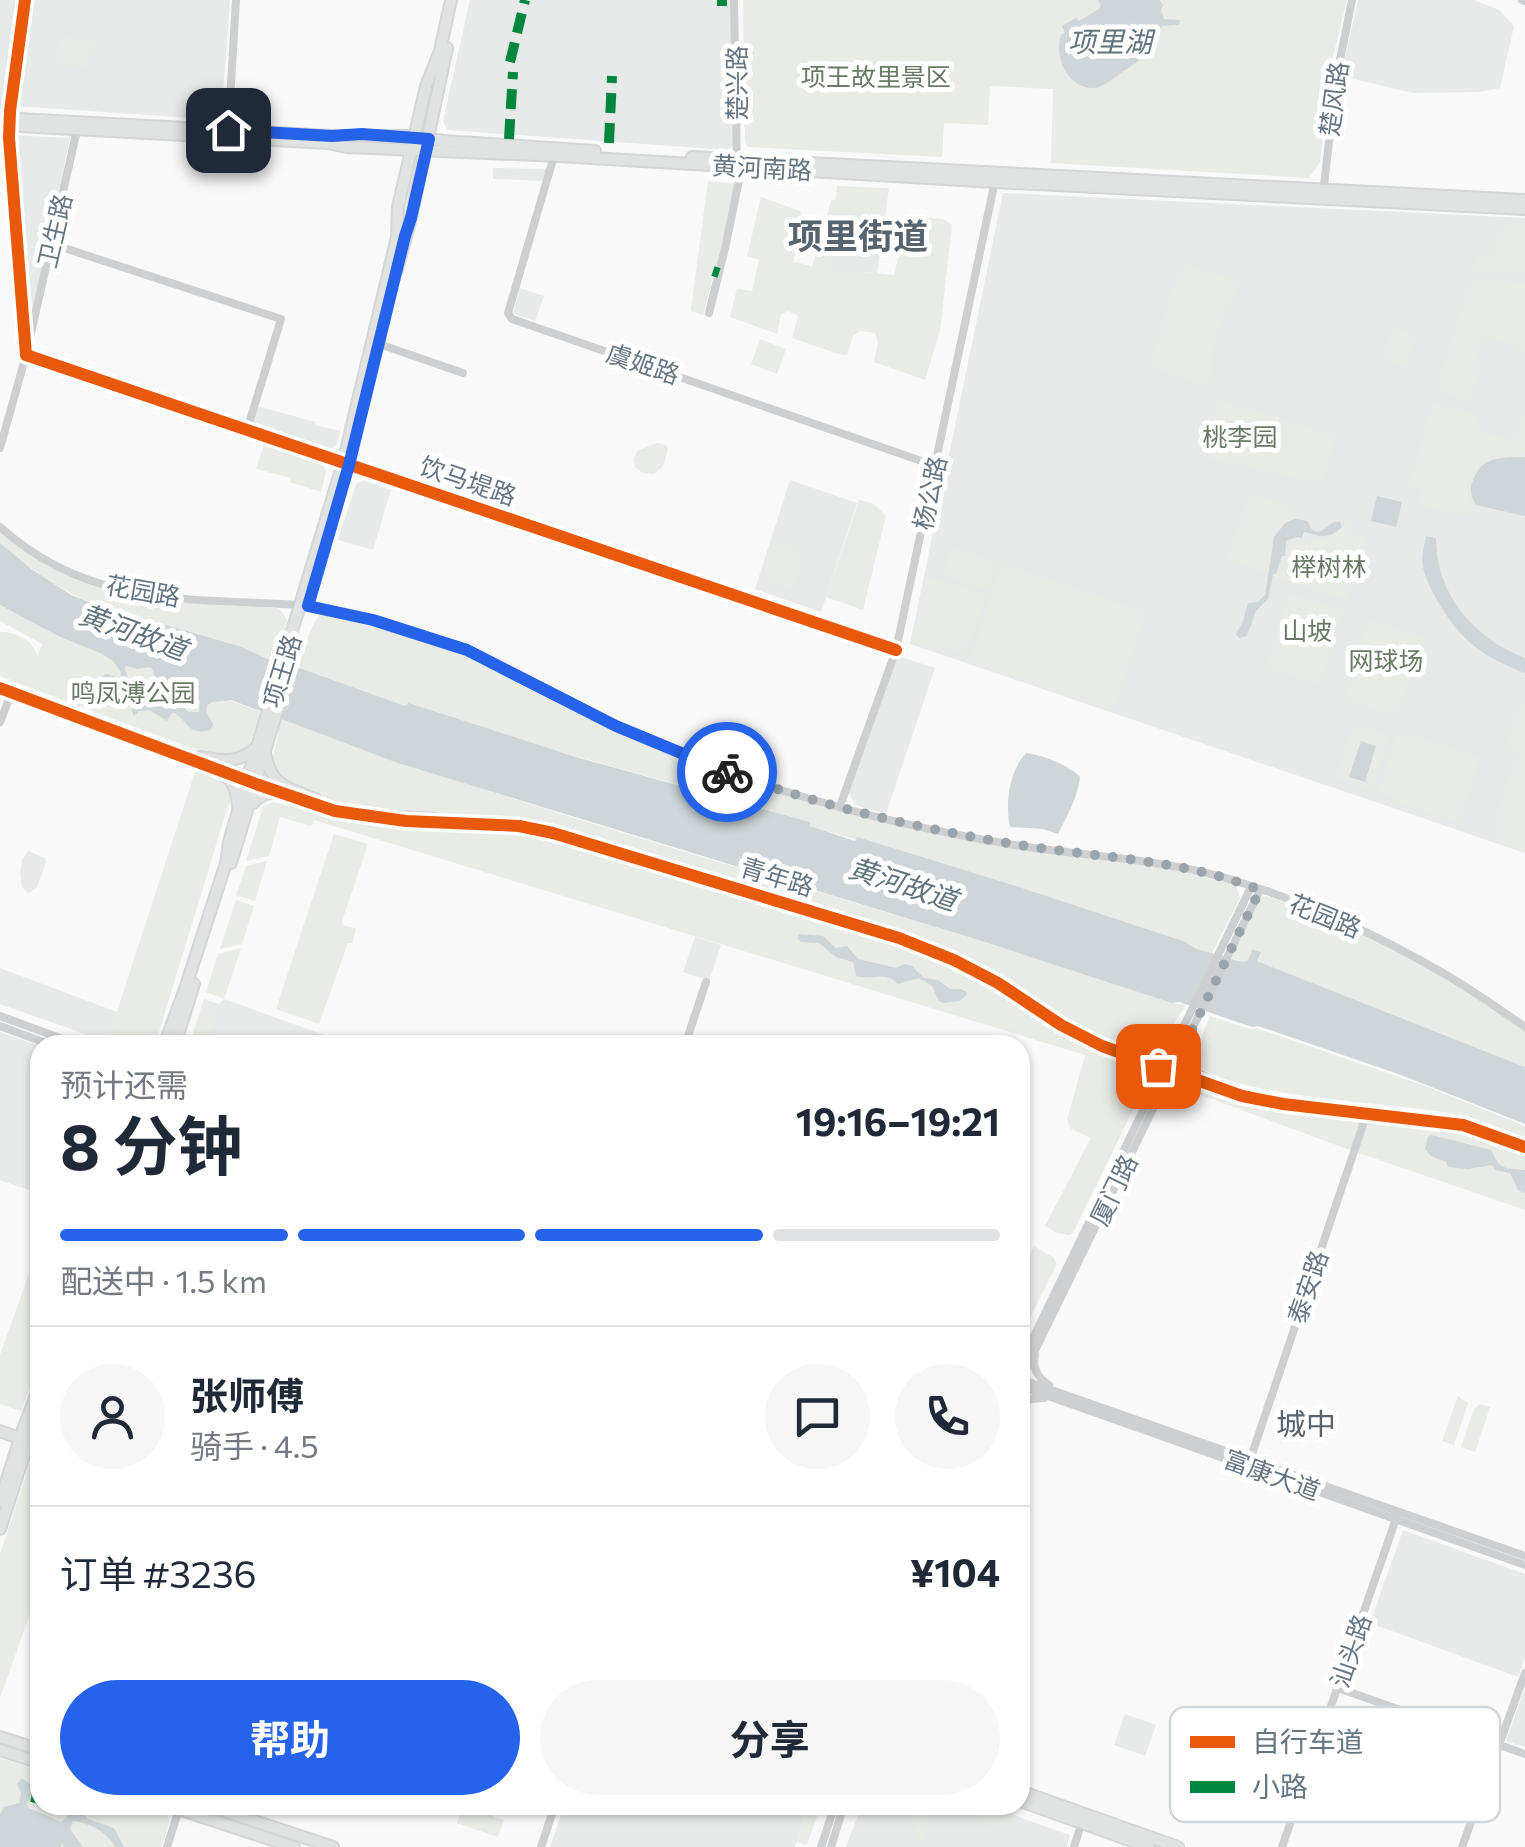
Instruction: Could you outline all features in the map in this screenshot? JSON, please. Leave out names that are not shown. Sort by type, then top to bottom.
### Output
[{"type":"main road","name":"项王路","points":[[346,464],[398,237],[398,207],[414,137],[454,0]]},
{"type":"main road","name":"项王路","points":[[168,1035],[253,780],[346,464],[411,218],[454,0]]},
{"type":"main road","name":"黄河南路","points":[[5,122],[77,130],[414,137],[427,145],[554,156],[737,162]]},
{"type":"main road","name":"黄河南路","points":[[5,122],[228,135],[347,148],[411,150],[427,145],[1525,209]]},
{"type":"main road","name":"黄河南路","points":[[1323,195],[1525,200]]},
{"type":"main road","points":[[200,760],[232,761],[261,748],[273,778],[314,801]]},
{"type":"main road","points":[[200,760],[234,784],[243,812],[261,795],[271,792],[314,801]]},
{"type":"main road","name":"项王路","points":[[178,1035],[243,812]]},
{"type":"main road","points":[[0,1427],[28,1437]]},
{"type":"main road","points":[[0,1501],[28,1437]]},
{"type":"main road","points":[[0,1529],[28,1437]]},
{"type":"main road","points":[[0,1737],[30,1747]]},
{"type":"main road","points":[[0,1750],[30,1760]]},
{"type":"main road","points":[[1030,1795],[1178,1847]]},
{"type":"main road","points":[[1030,1805],[1149,1847]]},
{"type":"main road","points":[[203,1815],[294,1847]]},
{"type":"main road","points":[[236,1815],[333,1847]]},
{"type":"street","points":[[25,0],[5,122],[26,355]]},
{"type":"street","points":[[228,135],[236,0]]},
{"type":"street","name":"楚兴路","points":[[708,313],[740,174],[734,0]]},
{"type":"street","name":"楚风路","points":[[1323,195],[1336,80],[1352,0]]},
{"type":"street","name":"卫生路","points":[[0,448],[26,355],[77,130]]},
{"type":"street","name":"虞姬路","points":[[554,156],[508,313],[512,319],[936,466]]},
{"type":"street","name":"杨公路","points":[[840,806],[896,650],[996,178]]},
{"type":"street","points":[[52,244],[278,316],[282,323],[246,430]]},
{"type":"street","points":[[378,344],[464,373]]},
{"type":"street","name":"饮马堤路","points":[[26,355],[896,650]]},
{"type":"street","name":"花园路","points":[[0,527],[58,568],[117,590],[305,606],[352,614],[443,641],[662,746],[778,789],[956,834],[1148,862],[1236,881],[1338,919],[1410,954],[1525,1026]]},
{"type":"street","name":"青年路","points":[[0,686],[314,801],[355,810],[518,822],[573,834],[900,934],[952,954],[1114,1048],[1264,1101],[1463,1125],[1525,1146]]},
{"type":"street","points":[[0,722],[13,690]]},
{"type":"street","name":"厦门路","points":[[1170,1068],[1256,888]]},
{"type":"street","points":[[688,1035],[706,982]]},
{"type":"street","points":[[0,1016],[52,1035]]},
{"type":"street","points":[[1114,1048],[1144,1052],[1162,1048],[1190,1022]]},
{"type":"street","name":"厦门路","points":[[1030,1352],[1071,1256],[1188,1037],[1190,1022]]},
{"type":"street","points":[[0,1026],[30,1037]]},
{"type":"street","points":[[1188,1037],[1188,1067],[1219,1086]]},
{"type":"street","points":[[1114,1048],[1150,1068],[1152,1103]]},
{"type":"street","points":[[1152,1103],[1181,1078],[1219,1086]]},
{"type":"street","name":"青年路","points":[[1219,1086],[1266,1097],[1460,1121],[1525,1146]]},
{"type":"street","name":"泰安路","points":[[1250,1460],[1367,1113]]},
{"type":"street","points":[[1032,1346],[1038,1376],[1060,1396]]},
{"type":"street","name":"富康大道","points":[[1030,1385],[1399,1516],[1525,1556]]},
{"type":"street","points":[[1030,1400],[1060,1396]]},
{"type":"street","name":"富康大道","points":[[1060,1396],[1250,1460],[1525,1564]]},
{"type":"street","name":"汕头路","points":[[1334,1707],[1399,1516]]},
{"type":"street","points":[[1500,1742],[1525,1673]]},
{"type":"street","points":[[1340,1689],[1391,1707]]},
{"type":"street","points":[[1500,1745],[1525,1754]]},
{"type":"street","points":[[167,1847],[177,1815]]},
{"type":"street","points":[[541,1847],[552,1815]]},
{"type":"street","points":[[821,1847],[832,1815]]},
{"type":"street","points":[[831,1847],[841,1815]]},
{"type":"street","name":"汕头路","points":[[1285,1847],[1294,1822]]},
{"type":"street","points":[[1462,1847],[1471,1822]]},
{"type":"street","points":[[1074,1847],[1079,1831]]},
{"type":"shaded area","points":[[0,0],[20,0],[6,109],[0,109]]},
{"type":"shaded area","points":[[29,0],[230,0],[221,120],[15,106]]},
{"type":"shaded area","points":[[470,0],[731,0],[733,146],[727,150],[447,130],[443,121]]},
{"type":"shaded area","points":[[1358,0],[1474,0],[1499,10],[1514,26],[1500,88],[1413,93],[1341,76]]},
{"type":"shaded area","points":[[11,135],[70,138],[33,313],[30,312]]},
{"type":"shaded area","points":[[493,168],[549,169],[546,181],[493,179]]},
{"type":"shaded area","points":[[882,188],[889,188],[877,273],[828,271],[834,212],[879,214]]},
{"type":"shaded area","points":[[1003,193],[1525,218],[1525,853],[910,644]]},
{"type":"shaded area","points":[[520,288],[544,296],[535,321],[513,313]]},
{"type":"shaded area","points":[[256,406],[340,431],[337,444],[330,450],[250,425]]},
{"type":"shaded area","points":[[790,480],[857,503],[821,612],[755,589]]},
{"type":"shaded area","points":[[364,481],[391,490],[373,550],[338,540],[355,487]]},
{"type":"shaded area","points":[[898,656],[935,668],[886,814],[855,805],[849,792]]},
{"type":"shaded area","points":[[28,851],[46,862],[37,887],[28,894],[22,887],[20,873]]},
{"type":"shaded area","points":[[695,937],[721,945],[709,981],[683,972]]},
{"type":"shaded area","points":[[0,968],[117,1012],[109,1035],[87,1035],[0,1004]]},
{"type":"shaded area","points":[[224,999],[324,1035],[208,1035]]},
{"type":"shaded area","points":[[0,1032],[30,1042],[30,1190],[0,1180]]},
{"type":"shaded area","points":[[1403,1530],[1525,1574],[1525,1658],[1518,1677],[1370,1623]]},
{"type":"shaded area","points":[[1525,1688],[1525,1747],[1506,1741]]},
{"type":"shaded area","points":[[1125,1714],[1156,1725],[1145,1756],[1114,1745]]},
{"type":"shaded area","points":[[561,1815],[806,1815],[795,1847],[550,1847]]},
{"type":"shaded area","points":[[858,1815],[1013,1815],[1070,1835],[1067,1847],[846,1847]]},
{"type":"green space","name":"项王故里景区","points":[[743,0],[1347,0],[1329,73],[1320,162],[1309,178],[1051,163],[1053,89],[990,86],[988,125],[944,123],[942,157],[748,147]]},
{"type":"green space","points":[[60,36],[94,41],[96,50],[91,50],[89,68],[56,65]]},
{"type":"green space","points":[[708,181],[738,184],[703,315],[691,309]]},
{"type":"green space","points":[[837,186],[882,188],[879,214],[835,212],[829,271],[894,275],[908,218],[943,219],[952,225],[940,331],[925,380],[874,362],[878,342],[875,333],[860,331],[853,336],[847,355],[792,338],[798,316],[789,311],[781,314],[777,334],[730,317],[737,289],[752,291],[759,260],[747,256],[761,197],[800,211],[802,220],[793,262],[812,266]]},
{"type":"green space","points":[[1510,222],[1525,223],[1525,273],[1473,270],[1478,252],[1492,255],[1495,245],[1490,243]]},
{"type":"green space","points":[[1183,264],[1241,284],[1214,342],[1211,383],[1207,386],[1149,367]]},
{"type":"green space","points":[[1470,280],[1525,283],[1525,354],[1514,346],[1483,336],[1475,362],[1481,365],[1470,402],[1436,391]]},
{"type":"green space","points":[[1392,328],[1416,335],[1406,367],[1382,360]]},
{"type":"green space","points":[[760,339],[786,349],[777,374],[751,364]]},
{"type":"green space","name":"桃李园","points":[[1219,400],[1336,436],[1322,484],[1202,457]]},
{"type":"green space","points":[[1433,402],[1479,416],[1475,425],[1479,431],[1513,439],[1525,412],[1525,454],[1496,455],[1478,465],[1468,486],[1470,516],[1418,505],[1422,489],[1408,486]]},
{"type":"green space","points":[[657,443],[668,449],[663,466],[654,474],[643,473],[635,467],[637,451]]},
{"type":"green space","points":[[264,445],[323,464],[326,471],[321,492],[290,482],[291,478],[256,469]]},
{"type":"green space","points":[[1249,495],[1291,505],[1295,519],[1275,533],[1269,575],[1226,559]]},
{"type":"green space","points":[[859,500],[874,504],[886,516],[863,610],[826,597]]},
{"type":"green space","name":"榉树林","points":[[1346,516],[1355,518],[1352,534],[1366,537],[1347,600],[1275,577],[1280,576],[1285,562],[1291,562],[1287,552],[1290,541],[1326,540],[1343,528]]},
{"type":"green space","points":[[0,532],[32,556],[97,587],[165,601],[277,608],[287,620],[277,660],[78,597],[0,543]]},
{"type":"green space","points":[[782,543],[800,553],[801,563],[792,590],[763,580],[773,546]]},
{"type":"green space","points":[[950,546],[998,562],[989,590],[944,576]]},
{"type":"green space","points":[[1002,564],[1146,612],[1114,710],[970,661]]},
{"type":"green space","points":[[927,577],[987,594],[967,651],[943,646],[941,651],[913,642]]},
{"type":"green space","name":"山坡","points":[[1289,593],[1343,611],[1320,685],[1266,668]]},
{"type":"green space","name":"鸣凤溥公园","points":[[0,605],[58,636],[102,654],[150,664],[164,676],[261,712],[247,752],[221,759],[0,676],[0,632],[24,639],[37,658],[42,644],[0,621]]},
{"type":"green space","points":[[320,614],[361,620],[472,656],[624,734],[848,813],[998,846],[1103,857],[1172,870],[1233,884],[1240,898],[1212,953],[1016,886],[809,826],[810,822],[522,741],[410,703],[406,707],[300,669]]},
{"type":"green space","name":"网球场","points":[[1368,619],[1424,638],[1397,718],[1345,698]]},
{"type":"green space","points":[[1524,696],[1525,851],[1496,841],[1500,830],[1493,827],[1518,752],[1506,747],[1514,710],[1520,711]]},
{"type":"green space","points":[[281,719],[502,795],[1186,1005],[1159,1046],[1141,1049],[1069,1020],[991,969],[940,945],[556,825],[500,816],[355,808],[284,784],[276,777],[272,762]]},
{"type":"green space","points":[[1362,726],[1389,735],[1372,790],[1335,778],[1351,729]]},
{"type":"green space","points":[[1397,731],[1480,757],[1460,823],[1393,802],[1394,797],[1378,792]]},
{"type":"green space","points":[[196,769],[213,775],[231,796],[158,1035],[109,1035]]},
{"type":"green space","points":[[273,802],[342,820],[547,835],[909,946],[955,964],[1069,1035],[1137,1067],[1146,1073],[1144,1087],[1073,1233],[1057,1233],[1045,1226],[1091,1138],[1071,1129],[1067,1120],[1085,1055],[1030,1038],[1030,1035],[1019,1035],[314,820],[311,826],[280,817],[269,856],[246,861],[263,807]]},
{"type":"green space","points":[[334,834],[368,844],[342,921],[356,929],[319,1024],[276,1009]]},
{"type":"green space","points":[[267,861],[255,901],[236,895],[246,866]]},
{"type":"green space","points":[[1267,896],[1353,928],[1428,967],[1525,1029],[1525,1067],[1257,961],[1260,952],[1252,949],[1248,961],[1231,958],[1260,897]]},
{"type":"green space","points":[[236,900],[254,906],[242,944],[220,949]]},
{"type":"green space","points":[[241,948],[224,999],[206,992],[218,954]]},
{"type":"green space","points":[[204,999],[219,1004],[208,1035],[192,1035]]},
{"type":"green space","points":[[1210,1016],[1428,1087],[1525,1126],[1525,1138],[1460,1115],[1276,1091],[1211,1073],[1192,1060]]},
{"type":"green space","points":[[1196,1090],[1238,1105],[1471,1131],[1525,1152],[1525,1210],[1347,1149]]},
{"type":"green space","points":[[1034,1246],[1053,1257],[1057,1264],[1030,1318],[1030,1254]]},
{"type":"green space","points":[[30,1271],[30,1387],[21,1411],[0,1404],[0,1355]]},
{"type":"green space","points":[[1458,1396],[1468,1403],[1454,1445],[1442,1441]]},
{"type":"green space","points":[[1480,1404],[1490,1407],[1475,1452],[1461,1447],[1474,1409]]},
{"type":"green space","points":[[30,1463],[30,1614],[0,1698],[0,1554]]},
{"type":"green space","points":[[0,1758],[30,1768],[30,1815],[167,1815],[170,1821],[161,1847],[0,1847]]},
{"type":"green space","points":[[460,1815],[489,1815],[504,1820],[498,1837],[457,1823]]},
{"type":"green space","points":[[806,1815],[818,1815],[807,1845],[797,1842]]},
{"type":"green space","points":[[910,1815],[932,1815],[922,1844],[918,1842],[916,1821],[911,1821]]},
{"type":"green space","points":[[1015,1815],[1010,1830],[978,1820],[976,1825],[974,1817]]},
{"type":"water","name":"项里湖","points":[[1098,0],[1160,0],[1164,19],[1180,23],[1162,26],[1144,56],[1094,88],[1070,77],[1061,61],[1059,43],[1065,33],[1062,26],[1099,9]]},
{"type":"water","points":[[1525,457],[1525,516],[1476,505],[1471,487],[1482,466],[1494,459]]},
{"type":"water","points":[[1377,496],[1402,502],[1396,527],[1371,521]]},
{"type":"water","points":[[1295,519],[1307,521],[1313,531],[1319,532],[1337,522],[1342,527],[1328,535],[1304,532],[1302,538],[1286,541],[1285,556],[1273,574],[1268,599],[1256,611],[1247,636],[1239,638],[1236,634],[1248,603],[1258,602],[1265,595],[1274,537],[1285,523]]},
{"type":"water","points":[[1426,536],[1436,538],[1443,578],[1461,612],[1490,639],[1525,658],[1525,673],[1476,647],[1448,618],[1424,572]]},
{"type":"water","name":"黄河故道","points":[[0,543],[71,595],[239,646],[405,706],[409,703],[576,757],[810,822],[810,826],[855,841],[857,837],[1016,886],[1242,962],[1248,961],[1252,949],[1261,952],[1257,961],[1525,1067],[1525,1124],[1401,1075],[1258,1026],[1172,1003],[398,763],[231,700],[207,705],[211,730],[197,731],[173,712],[167,721],[149,710],[134,716],[131,710],[135,702],[118,701],[103,692],[103,676],[121,678],[113,661],[0,605]],"holes":[[[127,666],[151,667],[163,695],[154,696],[137,688],[129,680]],[[177,683],[200,701],[199,712],[189,712],[176,700],[171,689]]]},
{"type":"water","points":[[1361,741],[1376,746],[1365,782],[1349,777]]},
{"type":"water","points":[[1026,753],[1055,761],[1080,777],[1075,799],[1058,834],[1010,827],[1010,788]]},
{"type":"water","points":[[800,934],[823,936],[836,948],[847,946],[858,959],[896,968],[912,966],[924,978],[968,993],[960,1001],[943,1003],[932,986],[919,978],[898,984],[883,977],[856,976],[853,962],[836,957],[819,943],[801,942],[797,938]]},
{"type":"water","points":[[1432,1135],[1487,1149],[1501,1165],[1525,1170],[1525,1193],[1518,1190],[1510,1173],[1492,1165],[1448,1167],[1425,1149]]},
{"type":"water","points":[[22,1778],[30,1784],[30,1815],[45,1815],[61,1822],[66,1815],[84,1815],[114,1828],[124,1847],[115,1847],[97,1829],[73,1821],[70,1829],[83,1847],[64,1847],[62,1843],[61,1847],[0,1847],[0,1814],[4,1807],[19,1803],[21,1793],[17,1784]]},
{"type":"marked path","points":[[510,62],[525,0]]},
{"type":"marked path","points":[[722,0],[722,6]]},
{"type":"marked path","points":[[509,139],[513,72]]},
{"type":"marked path","points":[[609,143],[612,76]]},
{"type":"marked path","points":[[713,271],[719,273]]},
{"type":"cycle path","points":[[25,0],[9,138],[26,355],[896,650]]},
{"type":"cycle path","points":[[0,688],[335,811],[406,821],[519,826],[553,833],[899,938],[998,983],[1061,1025],[1102,1046],[1242,1096],[1463,1125],[1525,1147]]},
{"type":"way so far","points":[[727,772],[920,828],[1168,866],[1260,890],[1172,1071],[1158,1066]]},
{"type":"district","name":"项里街道","points":[[858,237]]},
{"type":"district","name":"城中","points":[[1306,1425]]},
{"type":"route","points":[[228,130],[429,139],[349,465],[308,606],[352,614],[467,650],[616,726],[727,772]]}]
